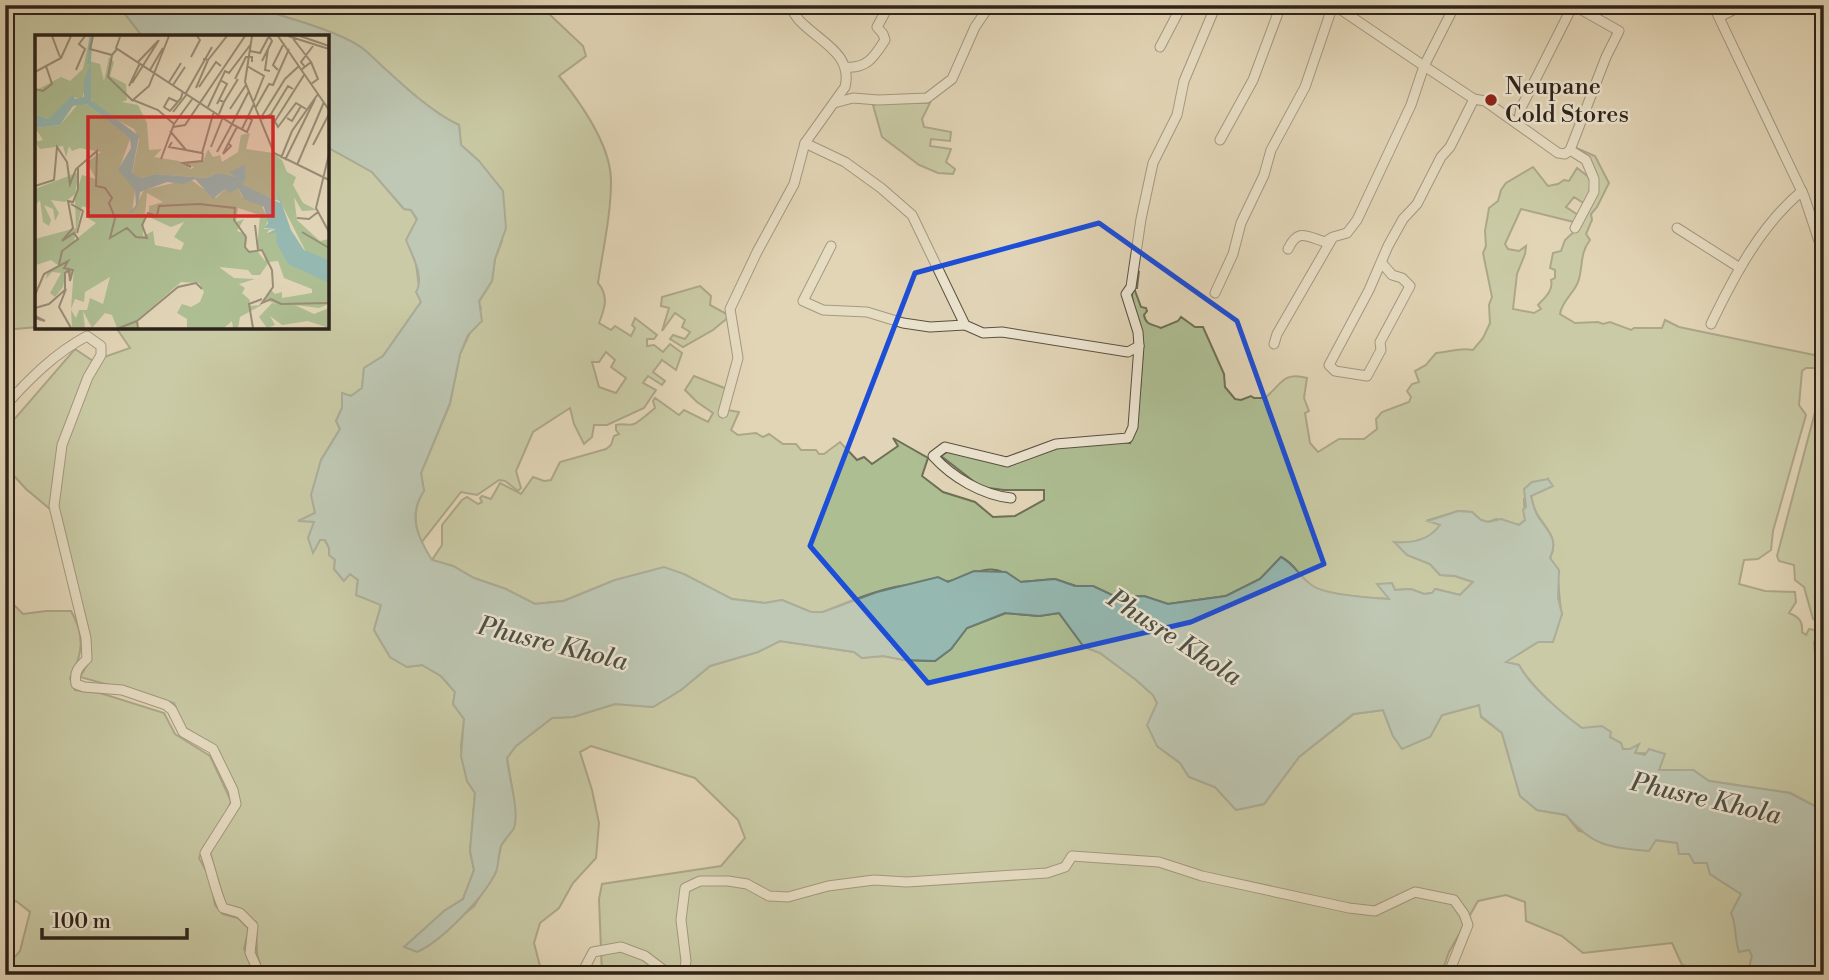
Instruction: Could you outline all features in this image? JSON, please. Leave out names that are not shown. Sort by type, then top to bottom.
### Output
[{"type":"street","points":[[723,412],[738,358],[730,309],[794,184],[805,143],[845,87],[847,78],[840,56],[800,22],[789,5]]},
{"type":"street","points":[[845,67],[860,68],[876,56],[885,40],[877,27],[890,5]]},
{"type":"street","points":[[834,103],[853,98],[927,98],[952,79],[975,27],[990,5]]},
{"type":"street","points":[[1160,47],[1182,5]]},
{"type":"street","points":[[1011,498],[978,491],[942,466],[933,456],[944,447],[1007,462],[1056,444],[1128,438],[1133,427],[1139,346],[1138,332],[1126,294],[1131,287],[1141,219],[1153,163],[1177,115],[1184,81],[1216,5]]},
{"type":"street","points":[[1220,140],[1254,80],[1281,5]]},
{"type":"street","points":[[1215,293],[1233,254],[1241,223],[1264,175],[1271,150],[1305,87],[1333,5],[1474,99],[1485,101],[1558,153],[1565,154],[1570,150],[1606,57],[1619,31],[1573,5],[1521,108],[1518,124]]},
{"type":"street","points":[[1288,249],[1293,238],[1300,235],[1325,242],[1347,233],[1357,220],[1411,105],[1424,66],[1455,5]]},
{"type":"street","points":[[1713,5],[1802,191],[1824,256]]},
{"type":"street","points":[[1719,17],[1743,5]]},
{"type":"street","points":[[1381,262],[1392,275],[1402,278],[1410,286],[1380,342],[1381,350],[1367,376],[1335,372],[1329,365],[1381,262],[1403,219],[1417,204],[1441,157],[1450,148],[1474,99]]},
{"type":"street","points":[[805,143],[845,162],[912,215],[965,325]]},
{"type":"street","points":[[1570,150],[1586,160],[1594,179],[1594,192],[1575,228]]},
{"type":"street","points":[[1712,324],[1740,268],[1782,207],[1802,191]]},
{"type":"street","points":[[1677,228],[1740,268]]},
{"type":"street","points":[[1274,344],[1277,334],[1333,237]]},
{"type":"street","points":[[831,246],[803,301],[823,310],[867,312],[903,323],[930,327],[965,325],[983,333],[1002,332],[1128,352],[1139,346]]},
{"type":"street","points":[[5,406],[28,380],[77,341],[86,336],[101,346],[101,355],[88,377],[62,445],[54,506],[86,638],[86,659],[77,669],[76,684],[122,690],[166,705],[172,710],[183,732],[213,749],[233,790],[236,804],[205,853],[223,908],[240,913],[253,926],[250,953],[260,975]]},
{"type":"street","points":[[684,975],[687,961],[681,920],[685,888],[700,880],[747,884],[769,896],[788,897],[828,886],[874,880],[907,882],[1047,873],[1065,866],[1072,856],[1159,862],[1202,876],[1349,908],[1375,911],[1415,892],[1454,900],[1468,925],[1448,975]]},
{"type":"street","points":[[581,975],[593,952],[621,947],[645,956],[670,975]]},
{"type":"highlighted area","points":[[1099,223],[1237,321],[1324,564],[1191,622],[928,683],[810,546],[915,273]]},
{"type":"green space","points":[[5,5],[118,5],[141,35],[35,35],[35,327],[5,330]]},
{"type":"green space","points":[[262,5],[545,5],[547,12],[583,46],[586,56],[559,76],[593,125],[610,168],[610,206],[598,283],[604,293],[605,302],[599,323],[611,330],[615,326],[631,336],[635,328],[632,325],[635,318],[657,335],[654,339],[647,339],[647,346],[654,345],[663,352],[670,344],[682,353],[676,370],[662,360],[653,372],[665,381],[662,385],[648,376],[643,383],[656,390],[644,408],[607,425],[594,425],[592,437],[584,444],[570,408],[533,432],[516,471],[521,488],[518,491],[505,481],[499,480],[477,495],[461,492],[421,543],[416,516],[424,491],[421,473],[450,404],[460,354],[481,309],[479,302],[492,281],[495,259],[502,241],[479,161],[461,145],[459,125],[422,101],[356,44],[318,27],[265,11]],"holes":[[[606,352],[615,360],[611,367],[626,378],[616,393],[599,387],[592,362],[599,362]]]},
{"type":"green space","points":[[884,102],[930,103],[922,119],[924,127],[951,132],[950,141],[931,139],[930,146],[951,149],[946,162],[955,169],[953,174],[938,173],[919,165],[882,137],[873,105]]},
{"type":"green space","points":[[1574,147],[1595,156],[1609,183],[1591,214],[1592,220],[1586,234],[1590,240],[1583,254],[1579,279],[1563,304],[1560,314],[1575,323],[1610,322],[1631,330],[1662,328],[1665,320],[1679,327],[1824,357],[1822,368],[1806,368],[1802,371],[1799,405],[1806,415],[1773,531],[1771,550],[1758,559],[1744,560],[1739,584],[1765,591],[1795,592],[1796,602],[1789,613],[1800,620],[1802,632],[1806,635],[1809,629],[1820,631],[1824,637],[1824,643],[1814,642],[1816,667],[1824,689],[1824,811],[1790,793],[1709,781],[1693,770],[1658,770],[1664,754],[1634,753],[1608,738],[1580,727],[1546,698],[1519,665],[1505,662],[1538,642],[1562,615],[1558,578],[1550,558],[1553,541],[1536,512],[1531,496],[1548,487],[1548,479],[1524,499],[1525,520],[1519,525],[1496,519],[1488,522],[1472,512],[1458,511],[1429,520],[1441,525],[1431,536],[1410,543],[1407,555],[1430,564],[1440,575],[1455,576],[1473,582],[1460,595],[1436,589],[1432,593],[1424,594],[1411,589],[1395,590],[1390,599],[1329,592],[1313,587],[1281,557],[1260,579],[1226,596],[1168,604],[1144,596],[1116,597],[1093,586],[1076,586],[1055,579],[1020,582],[998,570],[989,570],[955,580],[886,589],[823,612],[811,612],[782,600],[765,603],[732,599],[715,591],[615,580],[563,601],[535,604],[453,566],[432,560],[442,545],[442,525],[462,500],[467,497],[478,504],[482,502],[482,496],[491,499],[500,483],[521,494],[533,477],[544,481],[551,480],[560,462],[606,449],[611,445],[614,436],[619,434],[616,425],[632,425],[639,421],[655,408],[655,398],[679,415],[684,410],[708,422],[713,413],[685,390],[694,376],[727,389],[727,410],[739,412],[731,430],[738,435],[756,433],[763,437],[769,434],[783,444],[796,444],[801,450],[816,450],[819,454],[824,454],[840,442],[857,460],[864,457],[872,464],[898,446],[893,438],[928,458],[922,476],[943,492],[975,502],[993,517],[1015,516],[1044,500],[1044,490],[981,487],[941,456],[950,450],[1007,464],[1062,445],[1114,440],[1130,443],[1140,390],[1143,349],[1132,296],[1133,287],[1139,271],[1137,288],[1134,288],[1141,307],[1146,308],[1146,321],[1161,328],[1181,317],[1195,327],[1203,327],[1224,374],[1225,387],[1235,399],[1251,396],[1265,398],[1287,378],[1307,378],[1304,398],[1309,411],[1305,413],[1310,443],[1318,452],[1339,439],[1364,439],[1377,429],[1376,419],[1382,412],[1409,402],[1411,397],[1407,391],[1412,384],[1419,382],[1415,371],[1426,365],[1436,353],[1459,349],[1473,350],[1483,338],[1490,323],[1489,305],[1492,297],[1483,253],[1486,246],[1485,231],[1489,208],[1498,201],[1506,183],[1533,167],[1548,186],[1558,184],[1564,180],[1569,181],[1577,168],[1590,178],[1593,185],[1585,204],[1574,197],[1566,207],[1578,215],[1574,222],[1521,209],[1505,244],[1508,249],[1519,251],[1526,246],[1517,274],[1513,309],[1534,313],[1541,309],[1538,305],[1550,291],[1551,280],[1555,278],[1555,270],[1550,268],[1553,253],[1561,251],[1565,240],[1577,229],[1597,180],[1591,161]]},
{"type":"green space","points":[[329,148],[372,172],[404,209],[411,210],[417,220],[407,240],[416,264],[421,302],[383,356],[364,368],[362,388],[351,396],[342,394],[342,408],[336,421],[340,429],[321,460],[315,513],[300,521],[315,521],[313,552],[320,540],[325,540],[335,559],[334,569],[343,580],[350,574],[358,580],[357,588],[381,605],[374,630],[390,657],[407,667],[422,665],[441,676],[455,692],[453,704],[464,719],[461,747],[467,781],[475,793],[470,851],[474,870],[463,899],[444,911],[428,927],[452,924],[474,906],[496,871],[501,846],[514,827],[514,799],[507,758],[516,746],[552,718],[573,717],[615,704],[653,707],[681,690],[710,666],[758,652],[780,641],[854,652],[862,658],[883,656],[935,661],[951,649],[967,628],[1006,613],[1039,616],[1059,613],[1084,647],[1100,653],[1153,695],[1157,703],[1157,746],[1180,763],[1189,777],[1215,787],[1236,810],[1264,804],[1299,757],[1354,714],[1383,710],[1393,736],[1430,737],[1442,715],[1480,705],[1481,717],[1502,733],[1520,796],[1537,810],[1566,815],[1579,831],[1678,843],[1707,863],[1710,874],[1741,894],[1736,923],[1753,956],[1749,967],[1752,975],[1693,975],[1698,969],[1682,965],[1672,943],[1583,953],[1562,936],[1526,921],[1525,902],[1506,895],[1478,901],[1449,952],[1441,975],[602,975],[599,899],[602,884],[721,866],[745,838],[738,820],[695,778],[591,746],[580,752],[599,823],[596,858],[573,883],[559,908],[540,923],[534,943],[540,966],[557,974],[574,968],[573,975],[263,975],[257,954],[256,922],[226,907],[210,853],[239,803],[214,745],[184,727],[174,703],[80,677],[90,660],[57,515],[26,489],[5,466],[5,430],[75,349],[93,361],[130,348],[117,329],[329,329]]},
{"type":"green space","points":[[700,286],[711,296],[710,305],[730,316],[713,330],[683,347],[670,339],[673,335],[685,339],[690,332],[682,327],[685,320],[675,313],[662,331],[669,308],[661,306],[662,297]]},
{"type":"green space","points":[[1824,396],[1824,627],[1813,619],[1804,587],[1795,580],[1794,565],[1779,561],[1777,556],[1819,397]]},
{"type":"green space","points":[[5,596],[23,614],[71,611],[79,628],[81,645],[78,661],[70,678],[75,690],[100,693],[164,713],[175,734],[210,756],[231,801],[199,858],[210,878],[215,905],[223,914],[238,918],[249,929],[244,949],[256,975],[5,975],[5,963],[9,964],[20,951],[30,912],[16,901],[5,909]]},
{"type":"water","name":"Phusre Khola","points":[[118,5],[225,5],[231,9],[250,10],[255,5],[262,5],[266,11],[345,38],[366,51],[423,101],[459,125],[461,145],[479,161],[503,191],[506,228],[495,259],[492,281],[479,301],[482,321],[468,335],[460,354],[450,403],[421,473],[424,491],[416,509],[416,526],[432,560],[453,566],[535,604],[564,601],[615,580],[664,567],[684,574],[732,599],[765,603],[782,600],[811,612],[823,612],[877,592],[938,577],[948,582],[974,571],[1006,572],[1021,582],[1055,579],[1075,586],[1093,586],[1116,597],[1144,596],[1168,604],[1226,596],[1260,579],[1281,557],[1313,586],[1328,592],[1389,599],[1377,584],[1392,583],[1395,590],[1411,589],[1424,594],[1432,593],[1435,589],[1460,595],[1473,582],[1455,576],[1440,575],[1430,564],[1407,555],[1394,542],[1425,538],[1440,525],[1428,521],[1458,511],[1472,512],[1488,522],[1501,519],[1519,525],[1525,520],[1524,489],[1532,482],[1548,479],[1553,486],[1531,496],[1536,513],[1553,541],[1550,558],[1559,570],[1558,598],[1562,614],[1553,642],[1538,642],[1506,662],[1519,665],[1539,691],[1582,728],[1602,726],[1611,732],[1610,737],[1621,743],[1623,749],[1639,744],[1635,753],[1645,755],[1649,749],[1665,754],[1659,770],[1693,770],[1709,781],[1790,793],[1824,811],[1824,975],[1752,975],[1749,967],[1752,956],[1749,950],[1739,952],[1731,913],[1741,894],[1710,874],[1707,863],[1694,863],[1689,854],[1679,854],[1677,843],[1656,840],[1649,851],[1603,844],[1585,834],[1566,815],[1537,810],[1520,796],[1502,733],[1481,716],[1479,705],[1442,715],[1430,737],[1402,749],[1393,736],[1383,710],[1353,714],[1299,757],[1264,804],[1236,810],[1215,787],[1189,777],[1180,763],[1157,746],[1147,725],[1157,703],[1153,695],[1100,653],[1084,647],[1059,613],[1039,616],[1005,613],[967,628],[951,649],[935,661],[883,656],[862,658],[854,652],[780,641],[758,652],[710,666],[681,690],[653,707],[615,704],[573,717],[552,718],[516,746],[507,758],[515,803],[515,821],[514,828],[501,846],[497,869],[490,882],[461,917],[438,939],[417,952],[404,947],[444,911],[463,899],[474,870],[470,851],[475,793],[467,781],[461,756],[464,719],[453,704],[455,692],[441,676],[422,665],[407,667],[390,657],[374,630],[381,605],[356,595],[358,580],[350,574],[344,581],[334,569],[335,560],[329,555],[325,540],[320,540],[313,553],[308,538],[314,522],[298,521],[315,513],[311,495],[321,460],[340,429],[336,421],[342,408],[342,393],[351,396],[362,388],[364,368],[383,356],[421,302],[416,292],[418,273],[406,240],[417,219],[411,210],[404,209],[372,172],[329,148],[329,35],[141,35]]},
{"type":"place","name":"Neupane Cold Stores","points":[[1491,100]]}]
